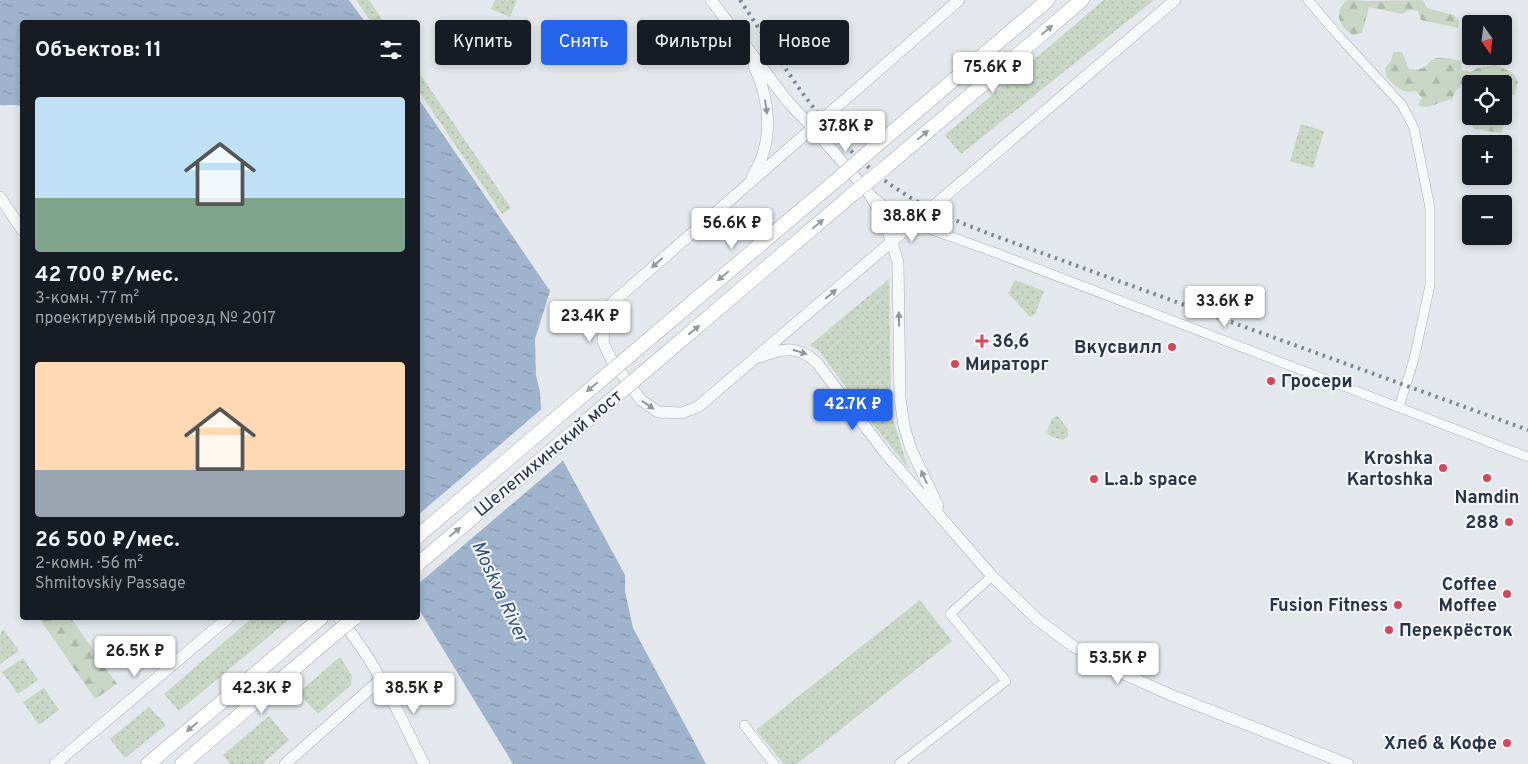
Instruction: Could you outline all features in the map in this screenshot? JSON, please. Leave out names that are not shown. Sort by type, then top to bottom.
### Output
[{"type":"main road","name":"Шелепихинский мост","points":[[420,534],[1048,0]]},
{"type":"main road","name":"Шелепихинский мост","points":[[420,562],[656,361],[861,193],[886,167],[1082,0]]},
{"type":"main road","points":[[148,764],[319,620]]},
{"type":"main road","points":[[182,764],[352,620]]},
{"type":"street","points":[[711,0],[726,20]]},
{"type":"street","points":[[959,0],[612,302],[606,312],[604,342],[612,361],[641,400],[658,412],[682,413],[700,406],[1175,0]]},
{"type":"street","points":[[1308,0],[1402,105],[1414,128],[1430,208],[1430,285],[1414,360],[1399,407]]},
{"type":"street","points":[[750,53],[788,102],[813,128],[861,193],[879,210],[898,263],[900,398],[904,426],[911,449],[945,521]]},
{"type":"street","points":[[747,185],[763,155],[768,122],[766,99],[760,79],[750,58]]},
{"type":"street","points":[[861,193],[913,223],[999,254],[1528,457]]},
{"type":"street","points":[[0,198],[20,227]]},
{"type":"street","points":[[754,360],[779,351],[796,349],[809,355],[886,454],[992,576],[1038,620],[1073,646],[1117,671],[1172,695],[1348,764]]},
{"type":"street","points":[[899,764],[1006,681],[950,614],[992,576]]},
{"type":"street","points":[[57,763],[226,620]]},
{"type":"street","points":[[341,620],[364,651],[381,678],[424,764]]},
{"type":"street","points":[[285,764],[381,678]]},
{"type":"street","points":[[744,725],[774,764]]},
{"type":"green space","points":[[356,0],[369,0],[383,20],[370,20]]},
{"type":"green space","points":[[495,0],[517,0],[510,17],[491,9]]},
{"type":"green space","points":[[1104,0],[1154,0],[961,154],[945,135]]},
{"type":"green space","points":[[1347,0],[1423,0],[1427,8],[1454,15],[1459,21],[1458,28],[1421,20],[1418,11],[1410,10],[1402,14],[1369,7],[1362,33],[1353,35],[1344,28],[1339,14]]},
{"type":"green space","points":[[1393,52],[1402,52],[1409,69],[1421,69],[1433,59],[1440,58],[1461,61],[1462,70],[1470,72],[1478,68],[1496,65],[1513,73],[1518,82],[1515,94],[1512,96],[1512,75],[1462,75],[1462,85],[1452,99],[1423,107],[1418,106],[1422,98],[1416,91],[1402,91],[1386,77],[1385,68],[1391,61]]},
{"type":"green space","points":[[420,74],[511,208],[502,214],[420,93]]},
{"type":"green space","points":[[1301,124],[1324,131],[1313,168],[1290,161]]},
{"type":"green space","points":[[1473,125],[1504,125],[1501,133],[1474,129]]},
{"type":"green space","points":[[889,279],[891,392],[894,422],[908,468],[820,352],[810,345]]},
{"type":"green space","points":[[1015,280],[1044,291],[1035,314],[1030,317],[1008,293]]},
{"type":"green space","points":[[1059,417],[1068,430],[1068,436],[1063,440],[1050,436],[1047,432],[1052,418]]},
{"type":"green space","points":[[920,600],[952,641],[797,764],[784,764],[756,730]]},
{"type":"green space","points":[[40,620],[72,620],[117,684],[95,699]]},
{"type":"green space","points":[[250,620],[289,620],[179,711],[164,694]]},
{"type":"green space","points":[[3,629],[19,651],[0,664],[0,636]]},
{"type":"green space","points":[[340,657],[352,676],[351,685],[318,714],[298,693]]},
{"type":"green space","points":[[23,658],[38,680],[18,694],[2,672]]},
{"type":"green space","points":[[44,688],[59,710],[39,725],[23,702]]},
{"type":"green space","points":[[149,707],[166,725],[125,758],[110,739]]},
{"type":"green space","points":[[269,716],[289,740],[262,764],[230,764],[223,755]]},
{"type":"water","points":[[0,0],[349,0],[364,20],[20,20],[20,106],[0,105]]},
{"type":"water","name":"Moskva River","points":[[420,101],[550,291],[535,339],[536,375],[540,392],[542,422],[625,575],[625,591],[633,628],[706,764],[513,764],[420,611]]},
{"type":"pier","points":[[544,407],[545,421],[565,459],[420,582],[420,513]]},
{"type":"railway","points":[[740,0],[806,98],[843,143],[887,182],[912,199],[953,219],[995,236],[1528,430]]},
{"type":"place","name":"36,6","points":[[982,341]]},
{"type":"place","name":"Вкусвилл","points":[[1172,347]]},
{"type":"place","name":"Мираторг","points":[[955,364]]},
{"type":"place","name":"Гросери","points":[[1271,381]]},
{"type":"place","name":"Kroshka Kartoshka","points":[[1443,468]]},
{"type":"place","name":"Namdin","points":[[1487,478]]},
{"type":"place","name":"L.a.b space","points":[[1094,479]]},
{"type":"place","name":"288","points":[[1509,522]]},
{"type":"place","name":"Coffee Moffee","points":[[1507,594]]},
{"type":"place","name":"Fusion Fitness","points":[[1398,605]]},
{"type":"place","name":"Перекрёсток","points":[[1389,630]]},
{"type":"place","name":"Хлеб & Кофе","points":[[1507,743]]}]
